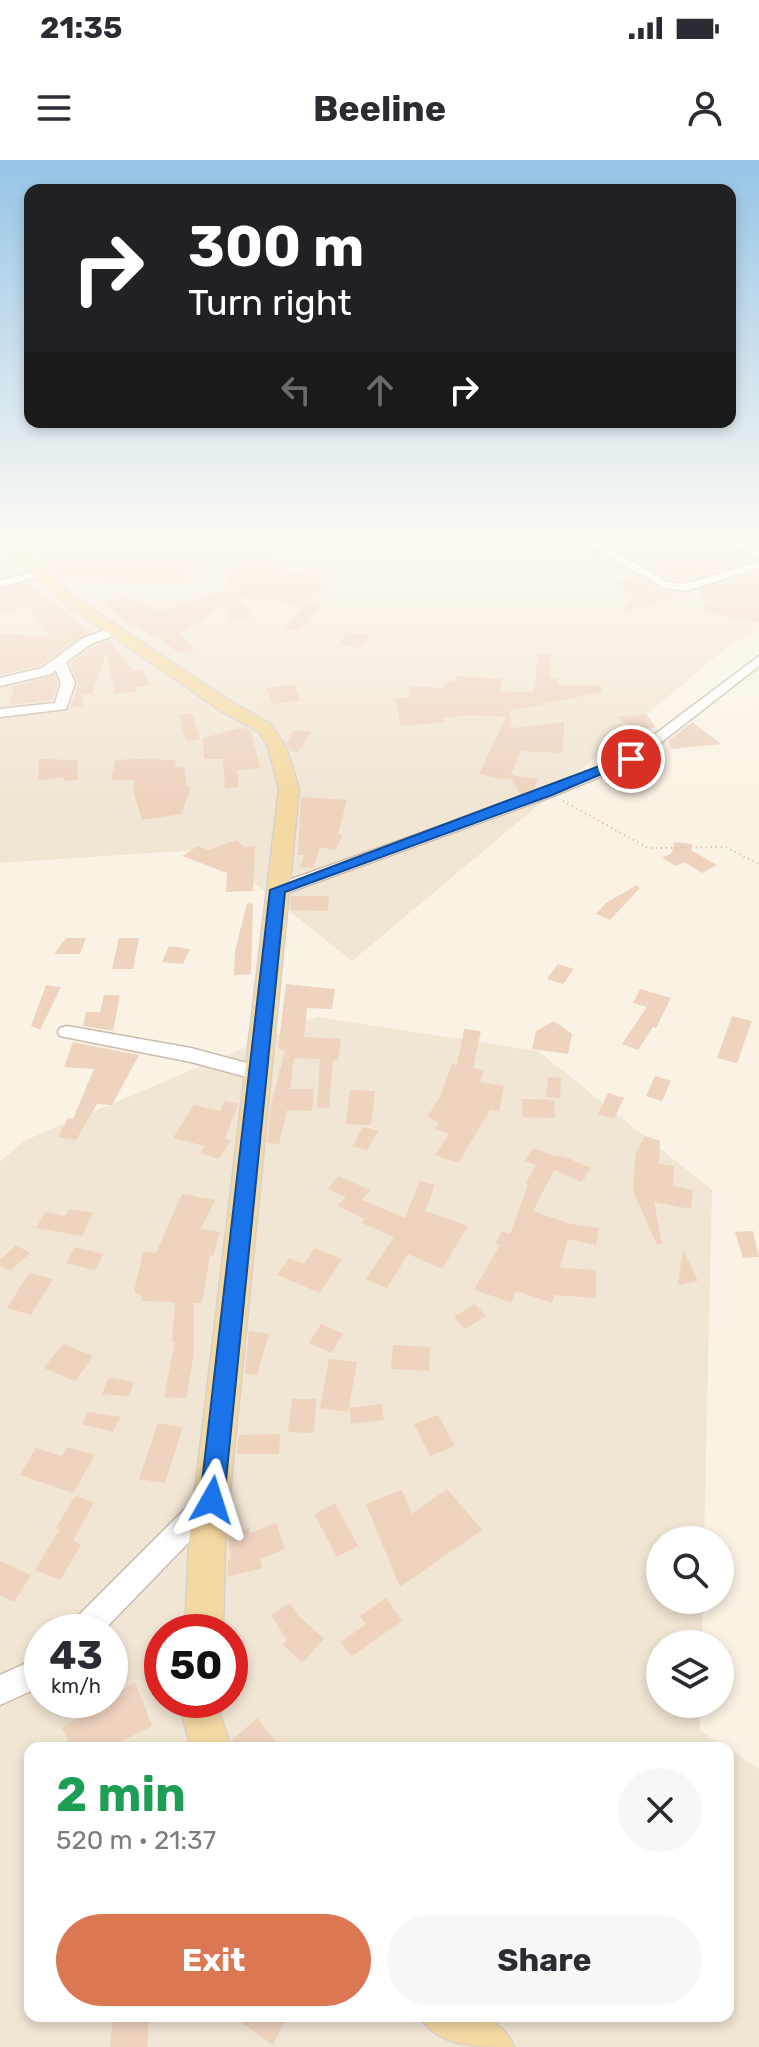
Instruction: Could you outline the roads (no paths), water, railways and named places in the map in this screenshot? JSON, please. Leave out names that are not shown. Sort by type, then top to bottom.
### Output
[{"type":"main road","points":[[105,624],[227,707],[248,714],[269,729],[277,741],[289,789],[212,1500],[205,1614]]},
{"type":"main road","points":[[121,624],[240,702],[248,714]]},
{"type":"main road","points":[[202,1718],[209,1742]]},
{"type":"main road","points":[[452,2022],[491,2047]]},
{"type":"street","points":[[0,682],[46,671],[87,641],[114,631]]},
{"type":"street","points":[[278,890],[548,793],[631,759],[759,660]]},
{"type":"street","points":[[0,713],[61,706],[68,683],[60,662]]},
{"type":"street","points":[[67,1032],[191,1055],[258,1073]]},
{"type":"street","points":[[100,1614],[212,1500]]},
{"type":"street","points":[[0,1690],[24,1679]]}]
